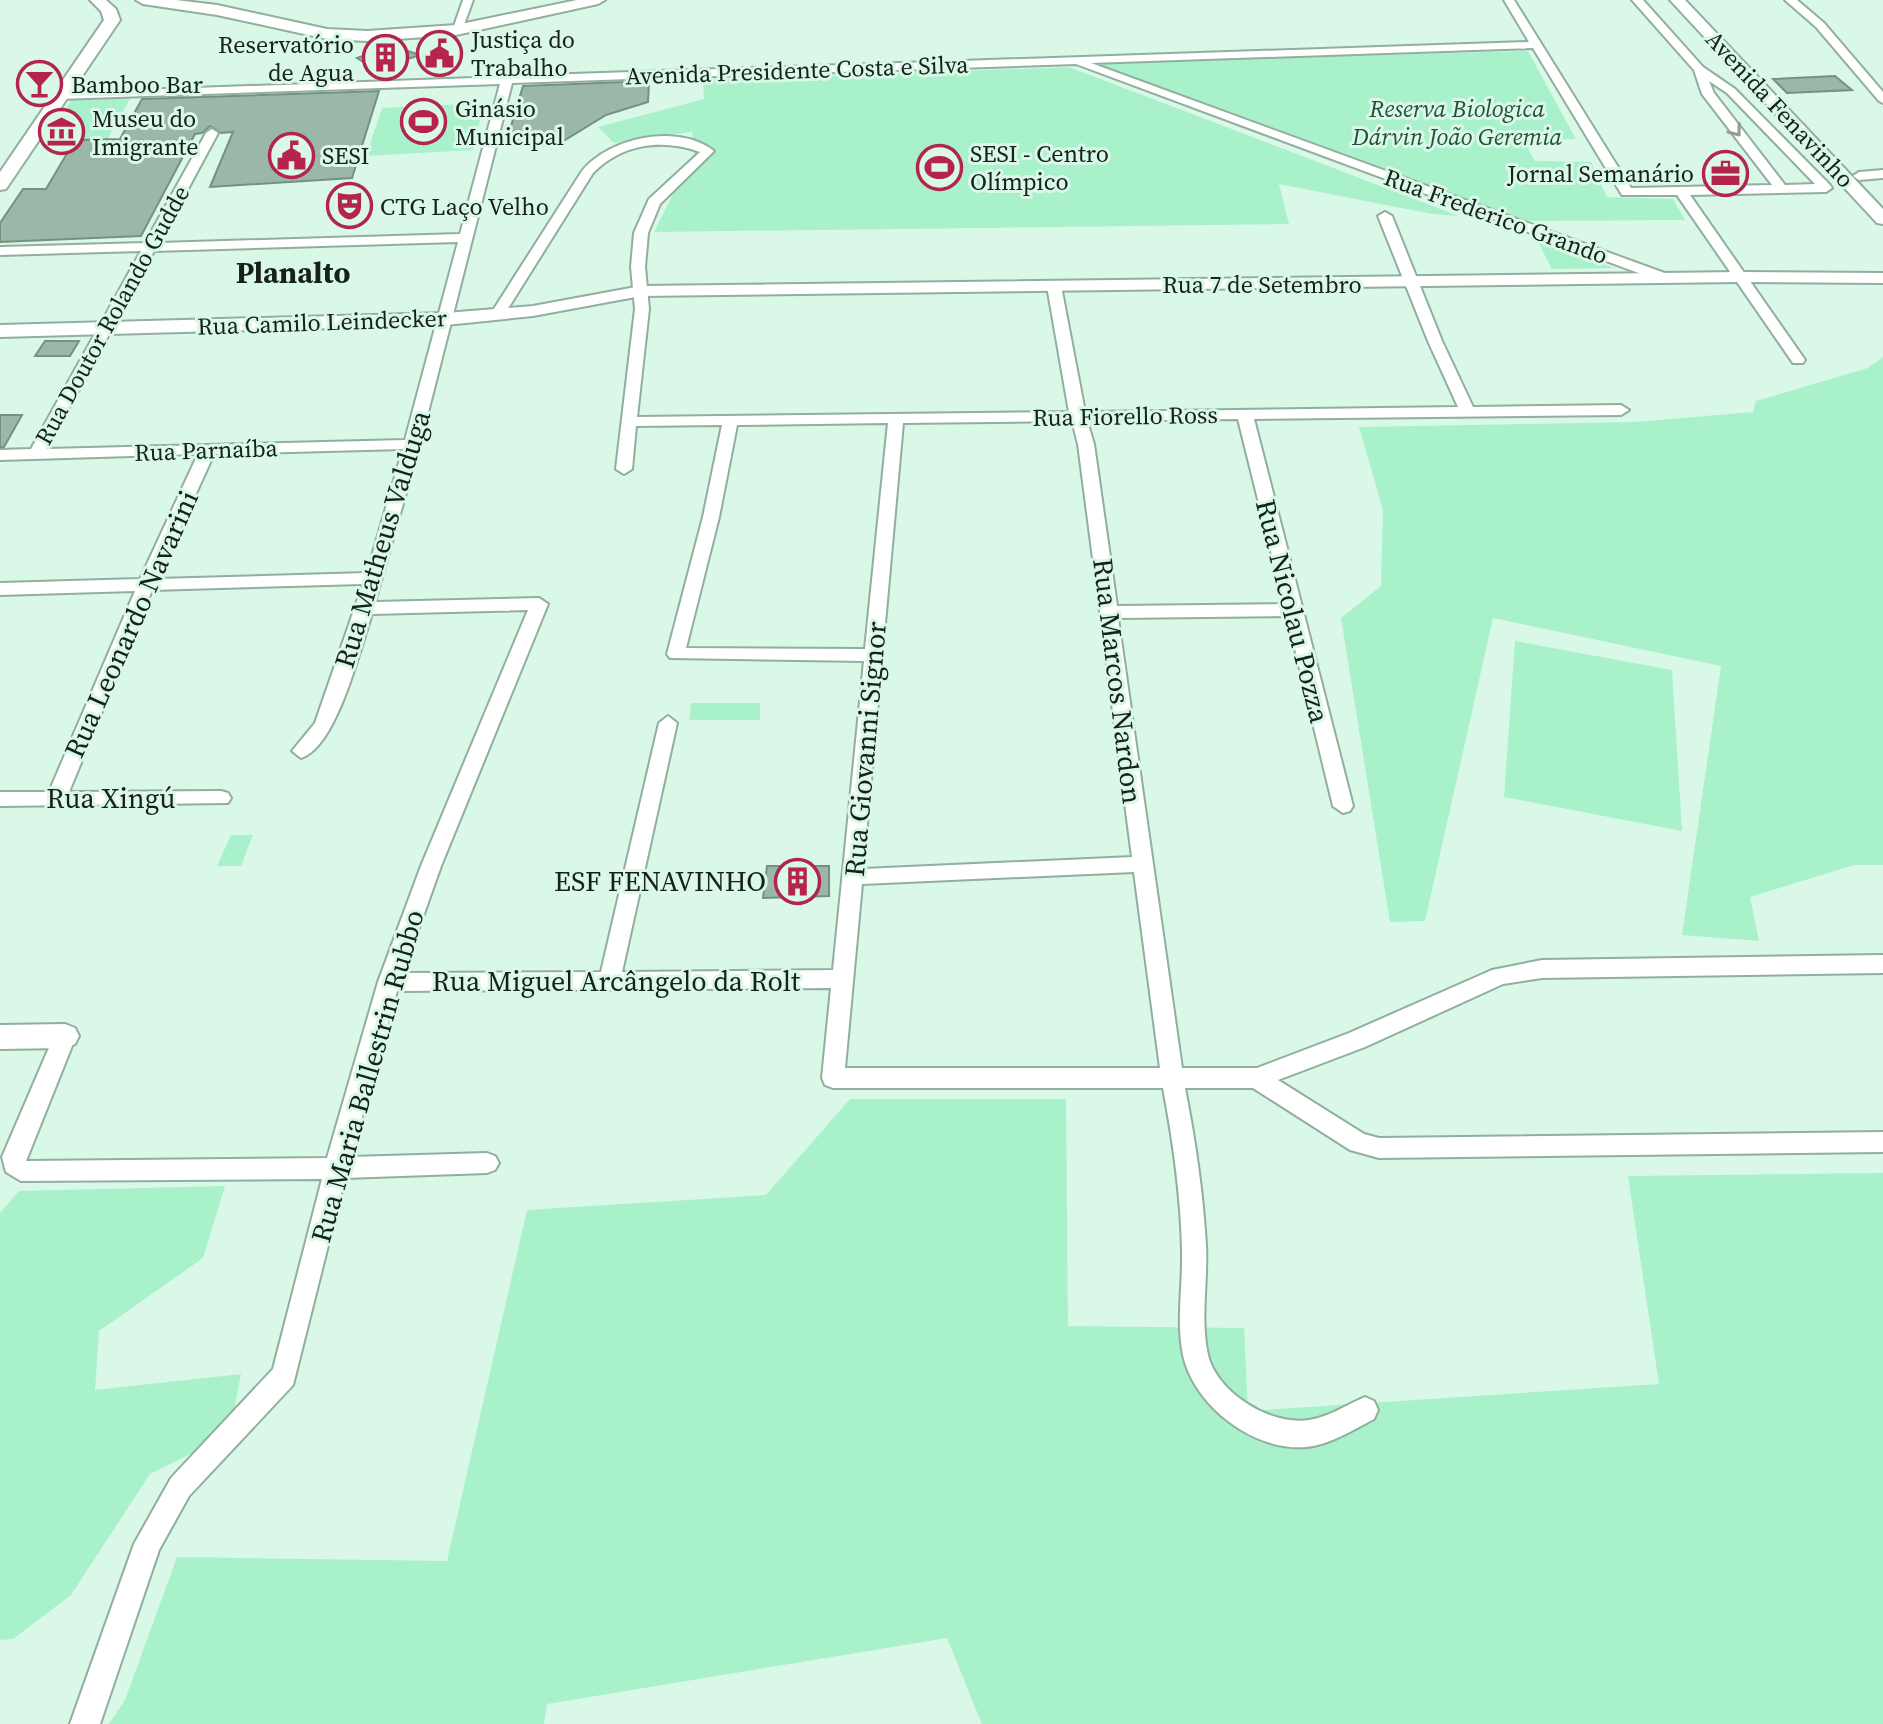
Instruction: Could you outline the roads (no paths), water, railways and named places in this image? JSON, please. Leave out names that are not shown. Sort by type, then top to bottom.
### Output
[{"type":"main road","points":[[143,0],[217,10],[327,34],[367,36],[456,30],[598,0]]},
{"type":"main road","points":[[0,185],[112,20],[108,2]]},
{"type":"street","points":[[456,30],[468,0]]},
{"type":"street","points":[[1509,0],[1627,192],[1826,188],[1731,91],[1699,69],[1637,0]]},
{"type":"street","name":"Avenida Fenavinho","points":[[1677,0],[1715,32]]},
{"type":"street","name":"Avenida Fenavinho","points":[[1691,0],[1748,68],[1869,191],[1883,219]]},
{"type":"street","points":[[1790,0],[1820,25],[1883,99]]},
{"type":"street","points":[[1808,18],[1808,25],[1882,113]]},
{"type":"street","name":"Avenida Presidente Costa e Silva","points":[[62,91],[1057,53],[1532,41]]},
{"type":"street","name":"Avenida Presidente Costa e Silva","points":[[722,68],[1070,60],[1261,50]]},
{"type":"street","name":"Rua Frederico Grando","points":[[1057,53],[1665,278]]},
{"type":"street","points":[[1699,69],[1708,94],[1781,189]]},
{"type":"street","name":"Rua Matheus Valduga","points":[[301,751],[313,741],[324,724],[365,608],[446,319],[508,76]]},
{"type":"street","name":"Rua Doutor Rolando Gudde","points":[[36,455],[212,133]]},
{"type":"street","points":[[497,315],[588,171],[605,154],[634,145],[676,141],[708,151],[664,189],[647,216],[639,252],[641,291],[624,469]]},
{"type":"street","points":[[1869,191],[1883,174]]},
{"type":"street","points":[[1681,191],[1798,360]]},
{"type":"street","points":[[1385,216],[1468,412]]},
{"type":"street","points":[[0,251],[466,238]]},
{"type":"street","name":"Rua 7 de Setembro","points":[[641,291],[1739,277],[1883,278]]},
{"type":"street","name":"Rua Marcos Nardon","points":[[1054,286],[1086,444],[1142,864],[1190,1186],[1198,1366],[1231,1408],[1283,1433],[1321,1431],[1365,1410]]},
{"type":"street","name":"Rua Camilo Leindecker","points":[[0,331],[446,319],[497,315],[641,291]]},
{"type":"street","name":"Rua Fiorello Ross","points":[[630,422],[1621,410]]},
{"type":"street","name":"Rua Nicolau Pozza","points":[[1245,415],[1343,806]]},
{"type":"street","name":"Rua Giovanni Signor","points":[[896,420],[833,1078],[1172,1078]]},
{"type":"street","points":[[730,422],[711,517],[676,654],[872,655]]},
{"type":"street","name":"Rua Parnaíba","points":[[0,455],[412,444]]},
{"type":"street","name":"Rua Leonardo Navarini","points":[[56,799],[145,586],[208,450]]},
{"type":"street","points":[[0,589],[374,578]]},
{"type":"street","name":"Rua Maria Ballestrin Rubbo","points":[[85,1724],[148,1544],[180,1487],[284,1376],[336,1168],[389,982],[431,866],[539,604],[365,608]]},
{"type":"street","points":[[1109,612],[1293,610]]},
{"type":"street","points":[[609,982],[668,723]]},
{"type":"street","name":"Rua Xingú","points":[[0,799],[221,798]]},
{"type":"street","points":[[854,877],[1142,864]]},
{"type":"street","points":[[1172,1078],[1257,1078],[1357,1040],[1500,976],[1542,969],[1883,964]]},
{"type":"street","name":"Rua Miguel Arcângelo da Rolt","points":[[389,982],[844,979]]},
{"type":"street","points":[[0,1037],[65,1036],[14,1157],[14,1165],[21,1171],[336,1168],[487,1163]]},
{"type":"street","points":[[1257,1078],[1358,1143],[1379,1148],[1883,1142]]},
{"type":"place","name":"Justiça do Trabalho","points":[[440,53]]},
{"type":"place","name":"Reservatório de Agua","points":[[385,58]]},
{"type":"place","name":"Bamboo Bar","points":[[40,84]]},
{"type":"place","name":"Ginásio Municipal","points":[[424,122]]},
{"type":"place","name":"Museu do Imigrante","points":[[61,132]]},
{"type":"place","name":"SESI","points":[[291,155]]},
{"type":"place","name":"SESI - Centro Olímpico","points":[[939,167]]},
{"type":"place","name":"Jornal Semanário","points":[[1725,173]]},
{"type":"place","name":"CTG Laço Velho","points":[[349,206]]},
{"type":"place","name":"ESF FENAVINHO","points":[[797,881]]},
{"type":"district","name":"Planalto","points":[[293,272]]},
{"type":"park label","name":"Reserva Biologica Dárvin João Geremia","points":[[1457,122]]}]
